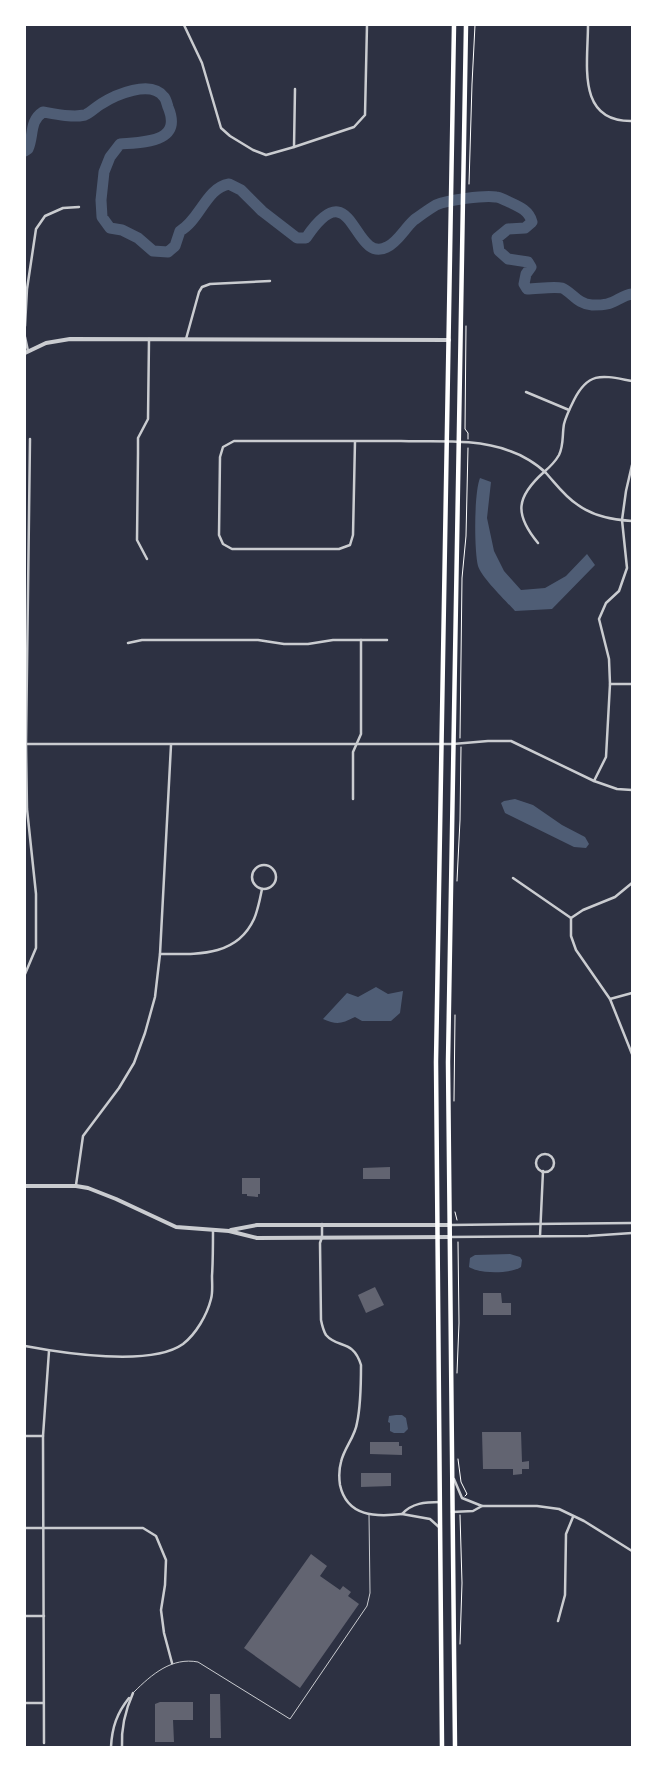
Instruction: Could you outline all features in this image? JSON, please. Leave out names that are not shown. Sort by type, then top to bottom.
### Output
[{"type":"highway","points":[[442,1747],[436,1062],[454,25]]},
{"type":"highway","points":[[455,1747],[448,1062],[466,25]]},
{"type":"highway","points":[[440,1502],[452,1501]]},
{"type":"highway","points":[[440,1512],[452,1512]]},
{"type":"street","points":[[184,25],[202,63],[221,128],[230,136],[259,153],[272,154],[354,127],[365,115],[367,25]]},
{"type":"street","points":[[588,25],[588,89],[596,108],[610,118],[632,121]]},
{"type":"street","points":[[294,148],[295,89]]},
{"type":"street","points":[[25,326],[26,289],[36,229],[45,216],[63,208],[79,207]]},
{"type":"street","points":[[186,339],[202,287],[210,284],[270,282]]},
{"type":"street","points":[[25,337],[26,352],[46,344],[70,339],[449,340]]},
{"type":"street","points":[[147,559],[137,540],[138,438],[148,419],[149,339]]},
{"type":"street","points":[[538,543],[523,524],[521,508],[526,493],[544,472],[553,465],[561,450],[564,423],[579,389],[590,379],[606,376],[632,381]]},
{"type":"street","points":[[526,392],[569,410]]},
{"type":"street","points":[[25,974],[36,948],[36,894],[27,809],[26,744],[30,439]]},
{"type":"street","points":[[355,441],[353,535],[350,545],[339,549],[232,549],[223,544],[219,535],[220,457],[223,447],[234,441],[355,441],[480,443],[511,451],[526,459],[544,472],[578,506],[601,516],[632,521]]},
{"type":"street","points":[[594,781],[606,757],[610,684],[609,659],[599,619],[606,603],[619,590],[627,568],[622,520],[632,465]]},
{"type":"street","points":[[25,489],[30,489]]},
{"type":"street","points":[[627,568],[632,568]]},
{"type":"street","points":[[128,642],[142,640],[248,640],[284,644],[308,644],[333,640],[387,640]]},
{"type":"street","points":[[353,799],[353,752],[361,734],[361,640]]},
{"type":"street","points":[[610,684],[632,684]]},
{"type":"street","points":[[26,744],[356,745],[460,744],[511,741],[594,781],[617,789],[632,790]]},
{"type":"street","points":[[76,1186],[83,1136],[119,1088],[134,1063],[155,997],[160,954],[171,744]]},
{"type":"street","points":[[266,866],[273,870],[276,878],[270,888],[262,889],[255,886],[252,875],[256,869],[266,866]]},
{"type":"street","points":[[513,878],[571,918]]},
{"type":"street","points":[[571,918],[583,910],[615,897],[632,883]]},
{"type":"street","points":[[160,954],[213,952],[232,944],[254,920],[262,889]]},
{"type":"street","points":[[571,918],[571,936],[576,950],[610,999],[632,1054]]},
{"type":"street","points":[[610,999],[632,993]]},
{"type":"street","points":[[547,1154],[552,1157],[554,1163],[549,1170],[543,1171],[537,1166],[536,1161],[539,1156],[547,1154]]},
{"type":"street","points":[[540,1236],[543,1171]]},
{"type":"street","points":[[25,1186],[76,1186],[116,1198],[176,1227],[229,1231],[257,1238],[588,1236],[632,1233]]},
{"type":"street","points":[[229,1231],[257,1225],[540,1225],[632,1223]]},
{"type":"street","points":[[322,1224],[320,1243],[321,1320],[327,1336],[353,1350],[359,1357],[361,1365],[359,1412],[354,1434],[340,1464],[339,1480],[345,1498],[353,1508],[369,1514],[382,1516],[402,1514],[430,1519],[440,1529]]},
{"type":"street","points":[[25,1346],[86,1356],[152,1355],[167,1352],[182,1345],[191,1337],[203,1319],[211,1298],[213,1230]]},
{"type":"street","points":[[44,1743],[43,1436],[49,1351]]},
{"type":"street","points":[[25,1436],[43,1436]]},
{"type":"street","points":[[452,1476],[463,1498],[482,1506],[537,1506],[559,1509],[632,1551]]},
{"type":"street","points":[[402,1514],[408,1508],[418,1504],[440,1502]]},
{"type":"street","points":[[452,1512],[475,1511],[482,1506]]},
{"type":"street","points":[[558,1621],[565,1596],[566,1534],[573,1517]]},
{"type":"street","points":[[25,1528],[143,1528],[156,1536],[166,1560],[161,1610],[164,1633],[172,1663]]},
{"type":"street","points":[[25,1616],[44,1616]]},
{"type":"street","points":[[122,1747],[122,1726],[127,1706],[133,1693]]},
{"type":"street","points":[[111,1747],[116,1719],[120,1709],[129,1698]]},
{"type":"street","points":[[25,1703],[43,1703]]},
{"type":"lane","points":[[129,1698],[149,1678],[172,1663],[188,1660],[198,1662],[290,1719],[367,1606],[370,1593],[369,1514]]},
{"type":"path","points":[[469,184],[475,25]]},
{"type":"path","points":[[457,883],[461,802],[462,578],[466,536],[468,442],[468,433],[465,429],[466,322]]},
{"type":"path","points":[[454,1106],[455,1008]]},
{"type":"path","points":[[455,1205],[457,1225]]},
{"type":"path","points":[[457,1378],[459,1323],[458,1237]]},
{"type":"path","points":[[457,1454],[461,1482],[467,1494],[463,1498]]},
{"type":"path","points":[[459,1652],[462,1583],[460,1512]]},
{"type":"water","points":[[480,478],[491,482],[487,518],[494,551],[504,571],[521,590],[545,588],[566,576],[587,554],[595,565],[552,609],[515,611],[480,571],[475,535]]},
{"type":"water","points":[[515,799],[533,805],[562,825],[585,837],[589,844],[586,848],[574,847],[505,813],[501,803]]},
{"type":"water","points":[[376,987],[388,994],[403,991],[400,1013],[391,1021],[362,1021],[355,1017],[336,1023],[323,1019],[347,993],[358,997]]},
{"type":"water","points":[[510,1254],[520,1257],[522,1260],[521,1267],[510,1271],[495,1272],[480,1271],[469,1267],[470,1258],[475,1255]]},
{"type":"water","points":[[402,1415],[406,1418],[408,1429],[404,1433],[390,1431],[389,1416]]},
{"type":"building","points":[[390,1167],[390,1179],[363,1179],[363,1168]]},
{"type":"building","points":[[242,1178],[260,1178],[260,1194],[258,1194],[258,1197],[242,1194]]},
{"type":"building","points":[[375,1287],[384,1305],[366,1313],[358,1295]]},
{"type":"building","points":[[483,1293],[501,1293],[502,1303],[511,1303],[511,1315],[483,1315]]},
{"type":"building","points":[[482,1432],[521,1432],[522,1462],[529,1461],[529,1469],[522,1469],[522,1474],[513,1475],[513,1469],[483,1469]]},
{"type":"building","points":[[370,1442],[399,1442],[399,1446],[402,1446],[402,1455],[370,1454]]},
{"type":"building","points":[[361,1473],[391,1473],[391,1486],[361,1487]]},
{"type":"building","points":[[311,1554],[327,1566],[320,1576],[340,1590],[343,1586],[351,1592],[348,1596],[359,1604],[300,1688],[244,1648]]},
{"type":"building","points":[[210,1694],[220,1694],[221,1738],[210,1738]]},
{"type":"building","points":[[160,1702],[193,1702],[193,1720],[173,1720],[174,1742],[155,1742],[155,1704]]},
{"type":"waterway","points":[[25,151],[30,144],[34,124],[43,112],[69,116],[85,115],[107,100],[124,93],[133,90],[151,89],[158,92],[165,99],[171,119],[170,128],[166,134],[150,141],[120,144],[110,157],[104,172],[101,200],[102,217],[110,228],[122,230],[138,238],[153,251],[168,252],[175,246],[180,231],[193,220],[214,191],[229,184],[241,190],[262,211],[297,238],[306,238],[322,219],[334,212],[343,214],[366,243],[375,249],[391,245],[414,220],[436,205],[466,198],[497,197],[522,209],[531,218],[532,222],[525,228],[508,229],[497,238],[499,251],[508,259],[528,262],[531,267],[526,274],[524,284],[527,289],[562,288],[582,302],[592,305],[607,304],[632,294]]}]
